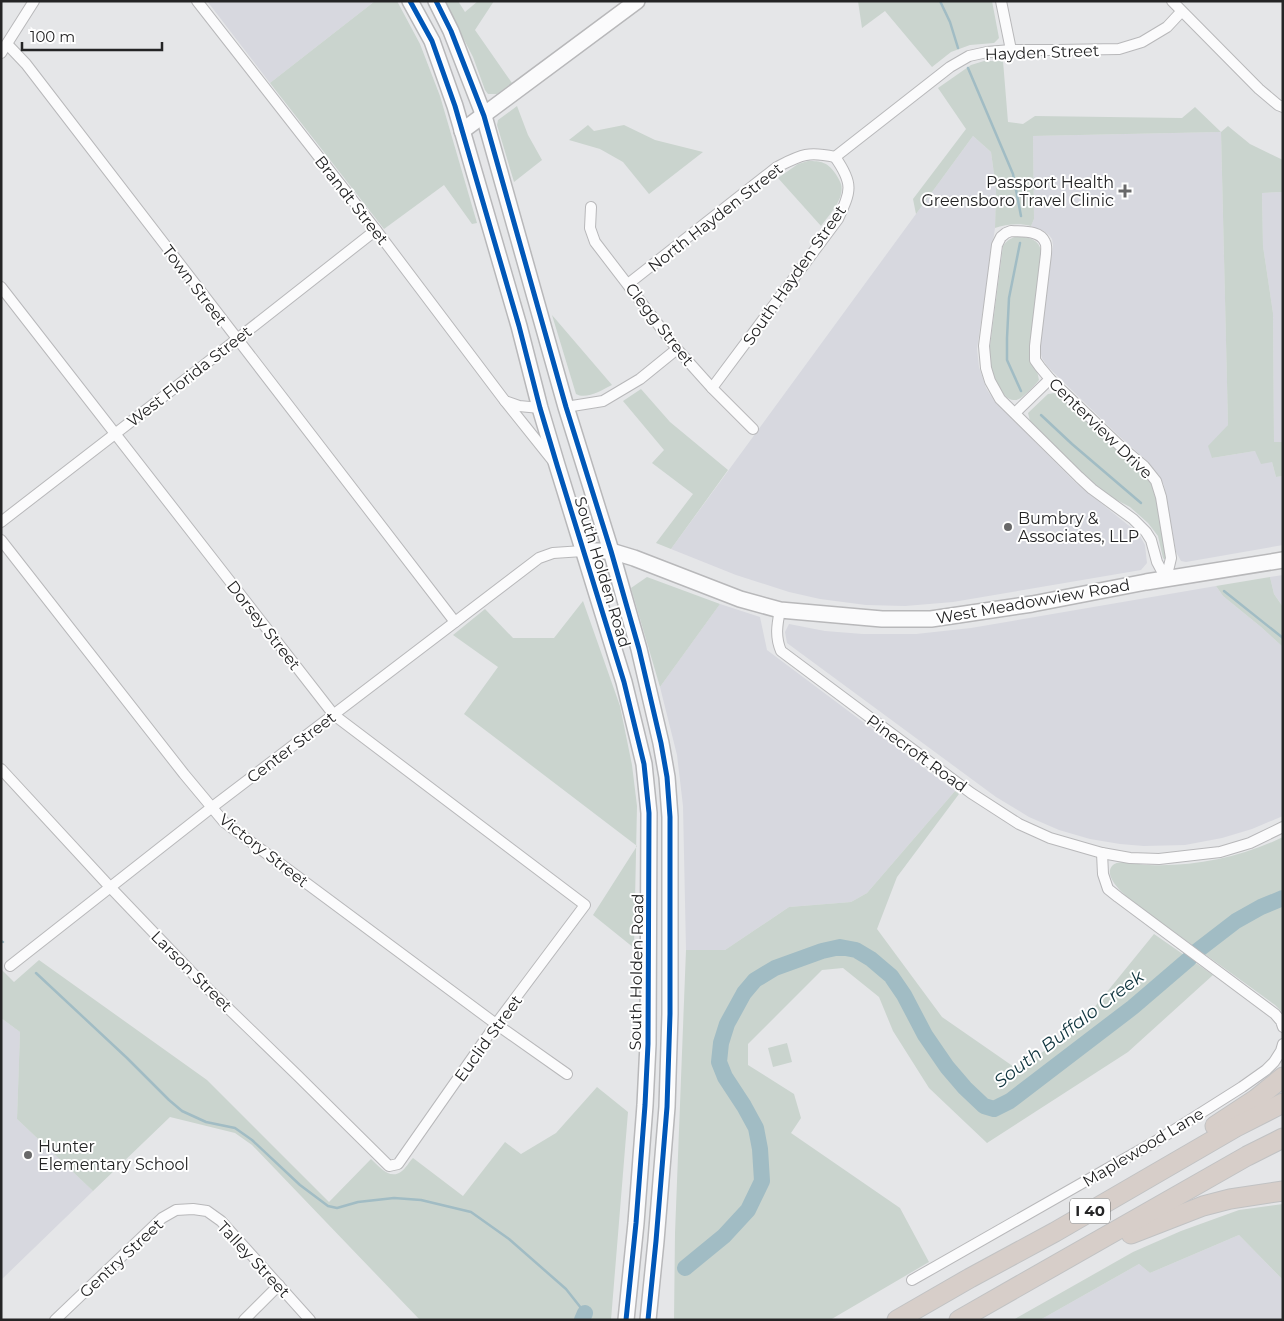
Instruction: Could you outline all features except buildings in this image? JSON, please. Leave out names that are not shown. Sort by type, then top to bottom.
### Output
[{"type":"highway","points":[[1055,1232],[1256,1099],[1283,1077]]},
{"type":"highway","name":"I 40","points":[[897,1320],[1055,1232],[1236,1127],[1283,1103]]},
{"type":"highway","name":"I 40","points":[[958,1320],[1247,1156],[1283,1138]]},
{"type":"highway","points":[[1067,1259],[1203,1206],[1230,1199],[1283,1192]]},
{"type":"main road","name":"South Holden Road","points":[[410,1],[432,40],[455,106],[519,326],[540,408],[624,682],[644,764],[649,813],[648,1044],[636,1214],[626,1320]]},
{"type":"main road","name":"South Holden Road","points":[[436,1],[451,32],[484,116],[566,407],[639,649],[662,743],[670,817],[670,1014],[667,1106],[648,1320]]},
{"type":"main road","points":[[462,131],[638,1]]},
{"type":"main road","name":"West Meadowview Road","points":[[583,551],[611,551],[643,561],[740,599],[780,610],[882,618],[931,619],[1032,604],[1283,560]]},
{"type":"street","points":[[4,49],[34,1]]},
{"type":"street","name":"Brandt Street","points":[[197,1],[376,230],[536,441],[557,465]]},
{"type":"street","points":[[1001,1],[1011,50]]},
{"type":"street","points":[[1172,1],[1259,89],[1283,107]]},
{"type":"street","name":"Hayden Street","points":[[835,157],[950,67],[969,56],[1011,50],[1119,49],[1142,42],[1167,27],[1181,12]]},
{"type":"street","name":"Town Street","points":[[4,49],[26,64],[455,622]]},
{"type":"street","name":"North Hayden Street","points":[[628,284],[777,167],[800,155],[820,154],[835,157]]},
{"type":"street","name":"South Hayden Street","points":[[712,388],[838,219],[848,198],[849,182],[844,170],[835,157]]},
{"type":"street","name":"Clegg Street","points":[[591,207],[590,228],[595,242],[677,349],[712,388],[754,429]]},
{"type":"street","name":"West Florida Street","points":[[1,522],[376,230]]},
{"type":"street","name":"Centerview Drive","points":[[1011,231],[1032,232],[1045,241],[1046,254],[1035,353],[1040,367],[1050,379],[1119,445],[1144,466],[1156,481],[1161,497],[1171,558],[1166,579],[1157,562],[1151,540],[1146,532],[1133,519],[1092,489],[994,390],[986,368],[984,346],[997,245],[1001,236],[1006,233],[1011,231]]},
{"type":"street","name":"Dorsey Street","points":[[1,287],[334,715],[585,905]]},
{"type":"street","points":[[566,407],[603,400],[640,380],[677,349]]},
{"type":"street","points":[[1015,413],[1050,379]]},
{"type":"street","points":[[505,401],[519,406],[540,408]]},
{"type":"street","name":"Victory Street","points":[[1,540],[211,808],[224,822],[496,1024],[567,1074]]},
{"type":"street","name":"Center Street","points":[[10,966],[211,808],[538,558],[554,553],[583,551]]},
{"type":"street","name":"Pinecroft Road","points":[[780,610],[776,630],[777,643],[781,651],[971,792],[1019,824],[1050,838],[1102,853],[1130,858],[1159,859],[1220,852],[1250,843],[1283,827]]},
{"type":"street","name":"Larson Street","points":[[1,769],[200,981],[389,1166]]},
{"type":"street","points":[[1102,853],[1103,874],[1108,889],[1276,1014],[1283,1027]]},
{"type":"street","name":"Euclid Street","points":[[389,1166],[398,1164],[496,1024],[585,905]]},
{"type":"street","name":"Maplewood Lane","points":[[912,1280],[1166,1135],[1242,1087],[1274,1062],[1281,1052],[1283,1044]]},
{"type":"street","name":"Talley Street","points":[[193,1208],[207,1211],[221,1221],[310,1320]]},
{"type":"street","name":"Gentry Street","points":[[55,1320],[162,1218],[176,1210],[193,1208]]},
{"type":"street","points":[[244,1320],[279,1285]]},
{"type":"shaded area","points":[[207,1],[375,1],[270,83]]},
{"type":"shaded area","points":[[375,1],[397,1],[420,44],[440,96],[477,223],[472,224],[444,185],[384,229],[270,83]]},
{"type":"shaded area","points":[[444,1],[458,1],[465,12],[478,1],[494,1],[475,30],[512,83],[497,94],[488,94],[485,90],[473,57]]},
{"type":"shaded area","points":[[858,1],[992,1],[999,38],[994,43],[970,45],[951,52],[932,67],[885,11],[862,28]]},
{"type":"shaded area","points":[[984,61],[1003,61],[1008,122],[1023,124],[1035,116],[1182,118],[1195,107],[1221,132],[1033,136],[1034,219],[1031,226],[1013,224],[995,228],[996,189],[991,152],[973,136],[916,214],[913,199],[966,129],[938,88],[971,65]]},
{"type":"shaded area","points":[[517,106],[528,135],[542,160],[514,182],[497,125],[498,120]]},
{"type":"shaded area","points":[[588,125],[594,131],[624,125],[655,140],[703,152],[649,194],[623,162],[600,149],[569,140]]},
{"type":"shaded area","points":[[1228,126],[1250,144],[1283,160],[1283,192],[1262,193],[1263,246],[1273,313],[1274,442],[1283,442],[1283,476],[1276,477],[1272,462],[1261,464],[1255,451],[1212,458],[1208,446],[1228,425],[1221,132]]},
{"type":"shaded area","points":[[1221,132],[1228,425],[1212,458],[1255,451],[1272,462],[1276,477],[1283,476],[1283,545],[1186,562],[1181,561],[1176,552],[1164,485],[1159,475],[1145,459],[1047,366],[1042,358],[1040,351],[1041,336],[1053,245],[1049,235],[1031,226],[1034,219],[1033,136]]},
{"type":"shaded area","points":[[973,136],[991,152],[996,189],[995,228],[977,349],[979,367],[986,388],[995,402],[1076,483],[1140,536],[1145,545],[1147,563],[1141,570],[953,602],[905,606],[866,605],[820,599],[789,592],[736,575],[671,549]]},
{"type":"shaded area","points":[[808,161],[820,162],[829,166],[841,184],[842,190],[839,201],[821,226],[778,178],[798,164]]},
{"type":"shaded area","points":[[1283,192],[1283,442],[1274,442],[1273,313],[1263,246],[1262,193]]},
{"type":"shaded area","points":[[1018,236],[1035,241],[1040,247],[1042,258],[1030,351],[1030,359],[1037,371],[1039,380],[1023,396],[1015,400],[1006,396],[998,386],[991,367],[990,346],[1003,246],[1009,240]]},
{"type":"shaded area","points":[[552,315],[612,385],[589,395],[580,396],[576,394]]},
{"type":"shaded area","points":[[641,389],[670,422],[728,470],[671,549],[656,543],[693,494],[652,463],[664,450],[623,401]]},
{"type":"shaded area","points":[[1048,394],[1060,395],[1148,479],[1155,493],[1166,559],[1163,558],[1158,536],[1148,523],[1130,507],[1111,497],[1087,478],[1030,421],[1028,413]]},
{"type":"shaded area","points":[[1283,575],[1283,607],[1274,594],[1270,577]]},
{"type":"shaded area","points":[[647,577],[720,604],[660,687],[631,588]]},
{"type":"shaded area","points":[[1270,577],[1274,594],[1283,607],[1283,647],[1223,596],[1216,586]]},
{"type":"shaded area","points":[[1216,586],[1223,596],[1283,647],[1283,816],[1252,829],[1222,838],[1185,845],[1144,846],[1090,839],[1059,830],[1029,817],[996,797],[787,643],[785,632],[789,624],[825,631],[863,634],[916,634],[971,628]]},
{"type":"shaded area","points":[[583,601],[620,706],[632,765],[637,806],[636,845],[464,714],[498,667],[453,635],[485,609],[513,638],[554,638]]},
{"type":"shaded area","points":[[720,604],[760,617],[767,650],[955,791],[867,893],[851,902],[789,907],[725,950],[686,950],[683,806],[677,755],[660,687]]},
{"type":"shaded area","points":[[955,791],[959,794],[897,877],[877,929],[942,1017],[1017,1069],[1076,1030],[1154,934],[1213,975],[1128,1052],[987,1143],[929,1088],[893,1031],[879,997],[843,968],[822,970],[748,1044],[748,1065],[794,1094],[801,1118],[791,1133],[900,1208],[929,1262],[830,1320],[674,1320],[675,1233],[686,950],[725,950],[789,907],[851,902],[867,893]]},
{"type":"shaded area","points":[[1283,837],[1283,1013],[1275,1005],[1133,902],[1118,888],[1111,876],[1112,866],[1119,862],[1166,865],[1200,862],[1251,850]]},
{"type":"shaded area","points":[[636,847],[634,948],[593,915]]},
{"type":"shaded area","points":[[39,960],[207,1080],[329,1202],[371,1159],[381,1169],[389,1173],[398,1174],[413,1158],[463,1196],[505,1142],[521,1154],[556,1133],[597,1087],[628,1112],[611,1320],[420,1320],[252,1145],[235,1133],[170,1117],[93,1191],[17,1119],[20,1032],[1,1018],[1,969],[14,982]]},
{"type":"shaded area","name":"Hunter Elementary School","points":[[1,1018],[20,1032],[17,1119],[93,1191],[1,1280]]},
{"type":"shaded area","points":[[787,1043],[792,1062],[773,1067],[768,1048]]},
{"type":"shaded area","points":[[1283,1204],[1283,1280],[1239,1235],[1150,1273],[1139,1264],[1040,1320],[1013,1320],[1133,1252],[1181,1231],[1239,1210]]},
{"type":"shaded area","points":[[1239,1235],[1283,1280],[1283,1320],[1040,1320],[1139,1264],[1150,1273]]},
{"type":"waterway","points":[[940,1],[950,22],[958,48]]},
{"type":"waterway","points":[[968,68],[1013,174],[1021,216]]},
{"type":"waterway","points":[[1020,243],[1009,298],[1007,360],[1021,391]]},
{"type":"waterway","points":[[1041,415],[1141,503]]},
{"type":"waterway","points":[[1224,591],[1283,638]]},
{"type":"waterway","name":"South Buffalo Creek","points":[[1197,951],[1236,921],[1261,907],[1283,898]]},
{"type":"waterway","name":"South Buffalo Creek","points":[[685,1268],[724,1236],[748,1210],[762,1181],[760,1149],[756,1128],[725,1077],[719,1062],[721,1043],[727,1024],[744,993],[755,980],[775,968],[822,951],[840,947],[856,950],[871,959],[891,976],[904,995],[925,1035],[947,1067],[984,1106],[994,1109],[1010,1101],[1133,1007],[1189,959]]},
{"type":"waterway","points":[[36,973],[182,1111],[206,1122],[235,1128],[252,1140],[300,1185],[328,1206],[337,1208],[358,1202],[394,1198],[421,1200],[471,1212],[509,1239],[566,1289],[585,1313]]},
{"type":"waterway","name":"South Buffalo Creek","points":[[582,1320],[585,1313]]},
{"type":"cycle path","points":[[410,1],[432,41],[455,106],[519,326],[540,408],[624,682],[644,764],[649,813],[648,1044],[636,1223],[626,1320]]},
{"type":"cycle path","points":[[436,1],[451,31],[484,116],[566,407],[639,649],[667,777],[670,817],[670,1014],[667,1107],[648,1320]]},
{"type":"place","name":"Passport Health Greensboro Travel Clinic","points":[[1125,191]]},
{"type":"place","name":"Bumbry & Associates, LLP","points":[[1008,527]]},
{"type":"place","name":"Hunter Elementary School","points":[[28,1155]]}]
